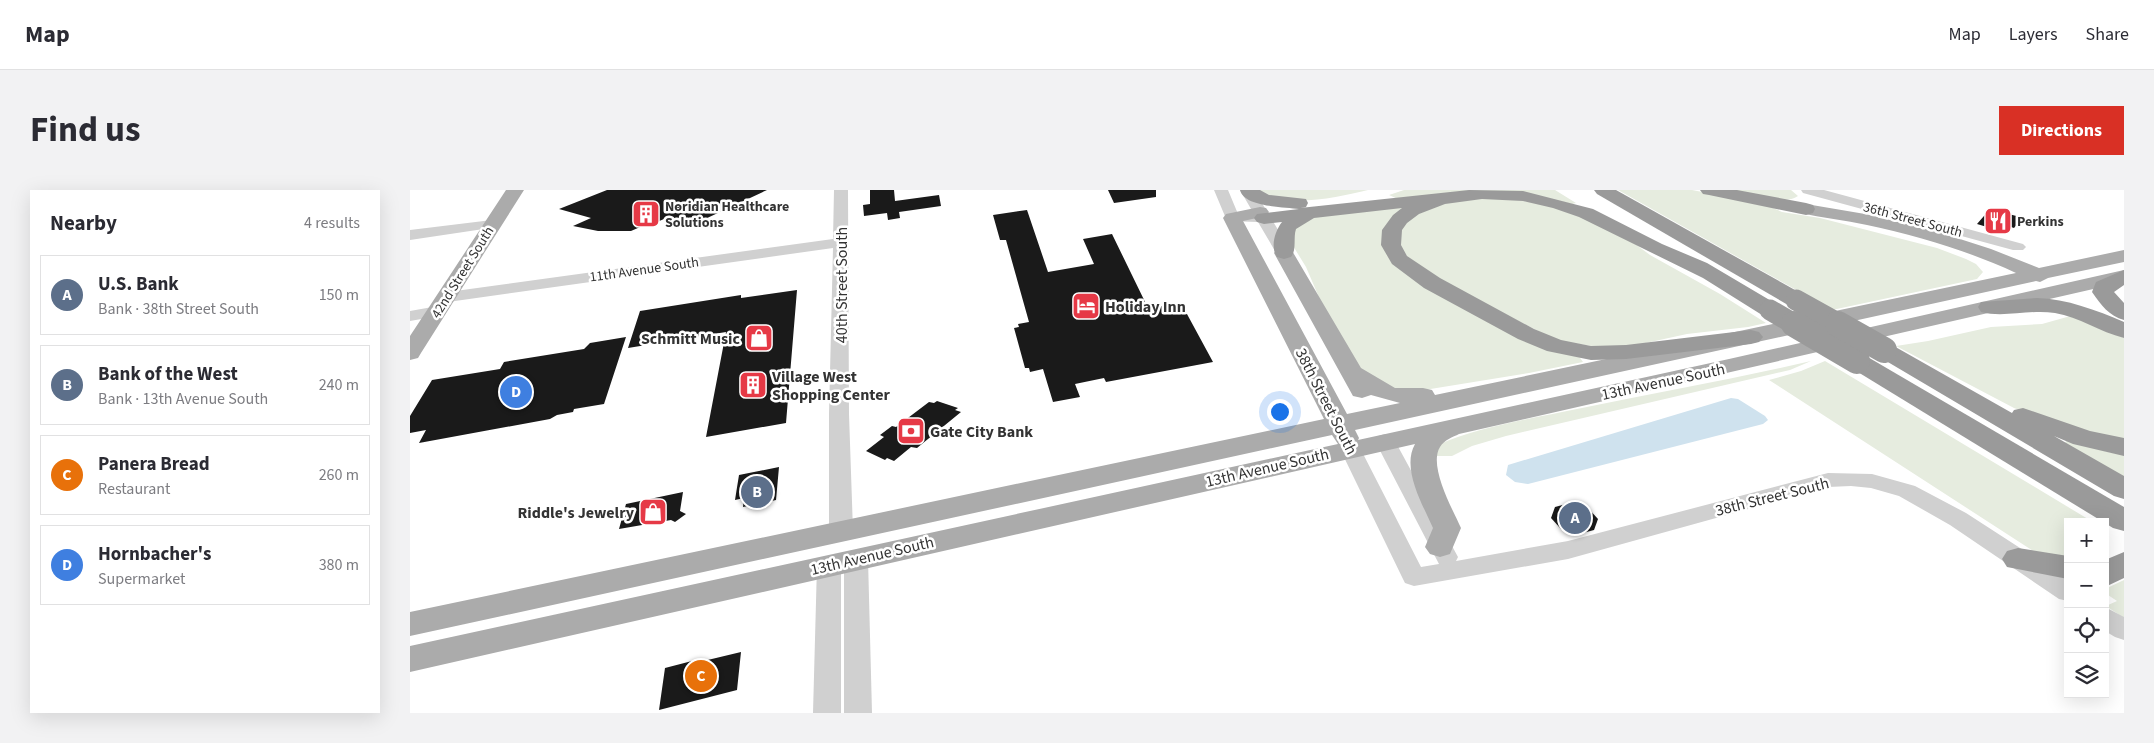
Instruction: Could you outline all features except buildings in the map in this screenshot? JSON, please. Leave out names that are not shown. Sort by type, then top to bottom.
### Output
[{"type":"highway","points":[[1247,190],[1265,200],[1333,203]]},
{"type":"highway","points":[[1262,215],[1375,196],[1394,190]]},
{"type":"highway","points":[[1573,190],[2124,521]]},
{"type":"highway","points":[[1603,190],[2122,488]]},
{"type":"highway","points":[[1709,190],[1818,200]]},
{"type":"highway","points":[[1262,215],[1310,213],[1482,194],[1523,196],[1586,213],[1716,276]]},
{"type":"highway","points":[[1443,198],[1412,210],[1400,219],[1392,230],[1390,245],[1399,260],[1432,283],[1526,334],[1555,346],[1591,353],[1626,352],[1751,337]]},
{"type":"highway","points":[[1284,253],[1283,233],[1286,227],[1294,220],[1310,213]]},
{"type":"highway","points":[[2124,276],[2104,287],[2103,292],[2113,305],[2124,314]]},
{"type":"highway","points":[[2061,290],[2124,318]]},
{"type":"highway","points":[[1983,297],[2068,309],[2091,316],[2124,331]]},
{"type":"highway","points":[[1892,355],[2025,417],[2083,438],[2124,447]]},
{"type":"highway","points":[[2018,559],[2064,567]]},
{"type":"highway","points":[[2109,565],[2124,562]]},
{"type":"highway","points":[[2109,572],[2124,562]]},
{"type":"main road","name":"42nd Street South","points":[[412,348],[443,304],[515,190]]},
{"type":"main road","points":[[2032,276],[1934,243],[1814,213],[1818,200],[2001,260],[2061,290]]},
{"type":"main road","points":[[1232,218],[1262,215]]},
{"type":"main road","name":"38th Street South","points":[[1232,218],[1340,423],[1351,449]]},
{"type":"main road","points":[[1934,243],[1984,265],[1990,271],[1990,278],[1983,297]]},
{"type":"main road","name":"38th Street South","points":[[1284,253],[1355,374],[1385,441]]},
{"type":"main road","name":"13th Avenue South","points":[[410,659],[1462,424],[1983,297],[2032,276],[2124,256]]},
{"type":"main road","name":"13th Avenue South","points":[[410,624],[1148,464],[1751,337],[1983,297],[2061,290],[2124,276]]},
{"type":"main road","points":[[1355,374],[1378,391],[1406,397],[1509,381],[1587,372]]},
{"type":"main road","points":[[1440,547],[1447,528],[1426,475],[1423,458],[1430,440],[1462,424]]},
{"type":"main road","points":[[842,562],[847,551],[859,546],[981,518],[1148,464]]},
{"type":"main road","points":[[539,630],[607,607],[702,580],[822,552],[835,546],[841,540],[841,530]]},
{"type":"street","name":"40th Street South","points":[[841,190],[839,414],[841,530]]},
{"type":"street","name":"38th Street South","points":[[1221,190],[1232,218]]},
{"type":"street","name":"38th Street South","points":[[1247,190],[1284,253]]},
{"type":"street","name":"36th Street South","points":[[1818,200],[2018,247]]},
{"type":"street","points":[[410,234],[492,224]]},
{"type":"street","name":"11th Avenue South","points":[[410,316],[443,304],[841,242]]},
{"type":"street","name":"38th Street South","points":[[1385,441],[1452,570]]},
{"type":"street","name":"38th Street South","points":[[1351,449],[1414,577],[1568,550],[1828,480],[1851,478],[1872,481],[1907,491],[1958,519],[2064,589]]},
{"type":"street","points":[[827,713],[842,562]]},
{"type":"street","points":[[842,562],[858,713]]},
{"type":"street","points":[[2109,620],[2124,630]]},
{"type":"shaded area","points":[[1255,190],[1368,190],[1323,199],[1299,201],[1277,198]]},
{"type":"shaded area","points":[[1404,190],[1555,190],[1576,203],[1572,204],[1541,197],[1400,200],[1389,195]]},
{"type":"shaded area","points":[[1618,190],[1692,190],[1764,204],[1782,212],[1820,218],[1937,248],[1976,264],[1983,272],[1977,279],[1832,310]]},
{"type":"shaded area","points":[[1716,190],[1791,190],[1798,196],[1791,199],[1770,200]]},
{"type":"shaded area","points":[[1507,198],[1562,208],[1626,237],[1650,255],[1720,294],[1766,323],[1687,334],[1632,346],[1603,348],[1555,340],[1415,267],[1398,244],[1398,233],[1414,213],[1457,200]]},
{"type":"shaded area","points":[[1401,205],[1406,208],[1390,257],[1578,355],[1583,362],[1529,373],[1412,392],[1396,391],[1361,371],[1324,309],[1306,267],[1290,241],[1291,230],[1303,219]]},
{"type":"shaded area","points":[[2074,315],[2124,338],[2124,444],[2073,430],[2014,408],[1896,346],[1991,327],[2042,324]]},
{"type":"shaded area","points":[[1811,361],[1790,370],[1506,436],[1472,446],[1452,456],[1434,456],[1438,445],[1488,428]]},
{"type":"shaded area","points":[[1825,361],[2086,518],[2064,518],[2064,560],[2041,556],[1769,380],[1801,371]]},
{"type":"shaded area","points":[[2067,440],[2124,455],[2124,477],[2064,444]]},
{"type":"shaded area","points":[[2124,580],[2124,618],[2109,608],[2109,605],[2117,601],[2109,596],[2109,587]]},
{"type":"water","points":[[1731,398],[1738,399],[1765,416],[1768,420],[1763,424],[1528,484],[1515,482],[1506,475],[1508,465]]},
{"type":"place","name":"Noridian Healthcare Solutions","points":[[646,214]]},
{"type":"place","name":"Perkins","points":[[1998,221]]},
{"type":"place","name":"Holiday Inn","points":[[1086,306]]},
{"type":"place","name":"Schmitt Music","points":[[759,338]]},
{"type":"place","name":"Village West Shopping Center","points":[[753,385]]},
{"type":"place","name":"Hornbacher's","points":[[516,392]]},
{"type":"place","name":"Gate City Bank","points":[[911,431]]},
{"type":"place","name":"Bank of the West","points":[[757,492]]},
{"type":"place","name":"Riddle's Jewelry","points":[[653,512]]},
{"type":"place","name":"U.S. Bank","points":[[1575,518]]},
{"type":"place","name":"Panera Bread","points":[[701,676]]}]
